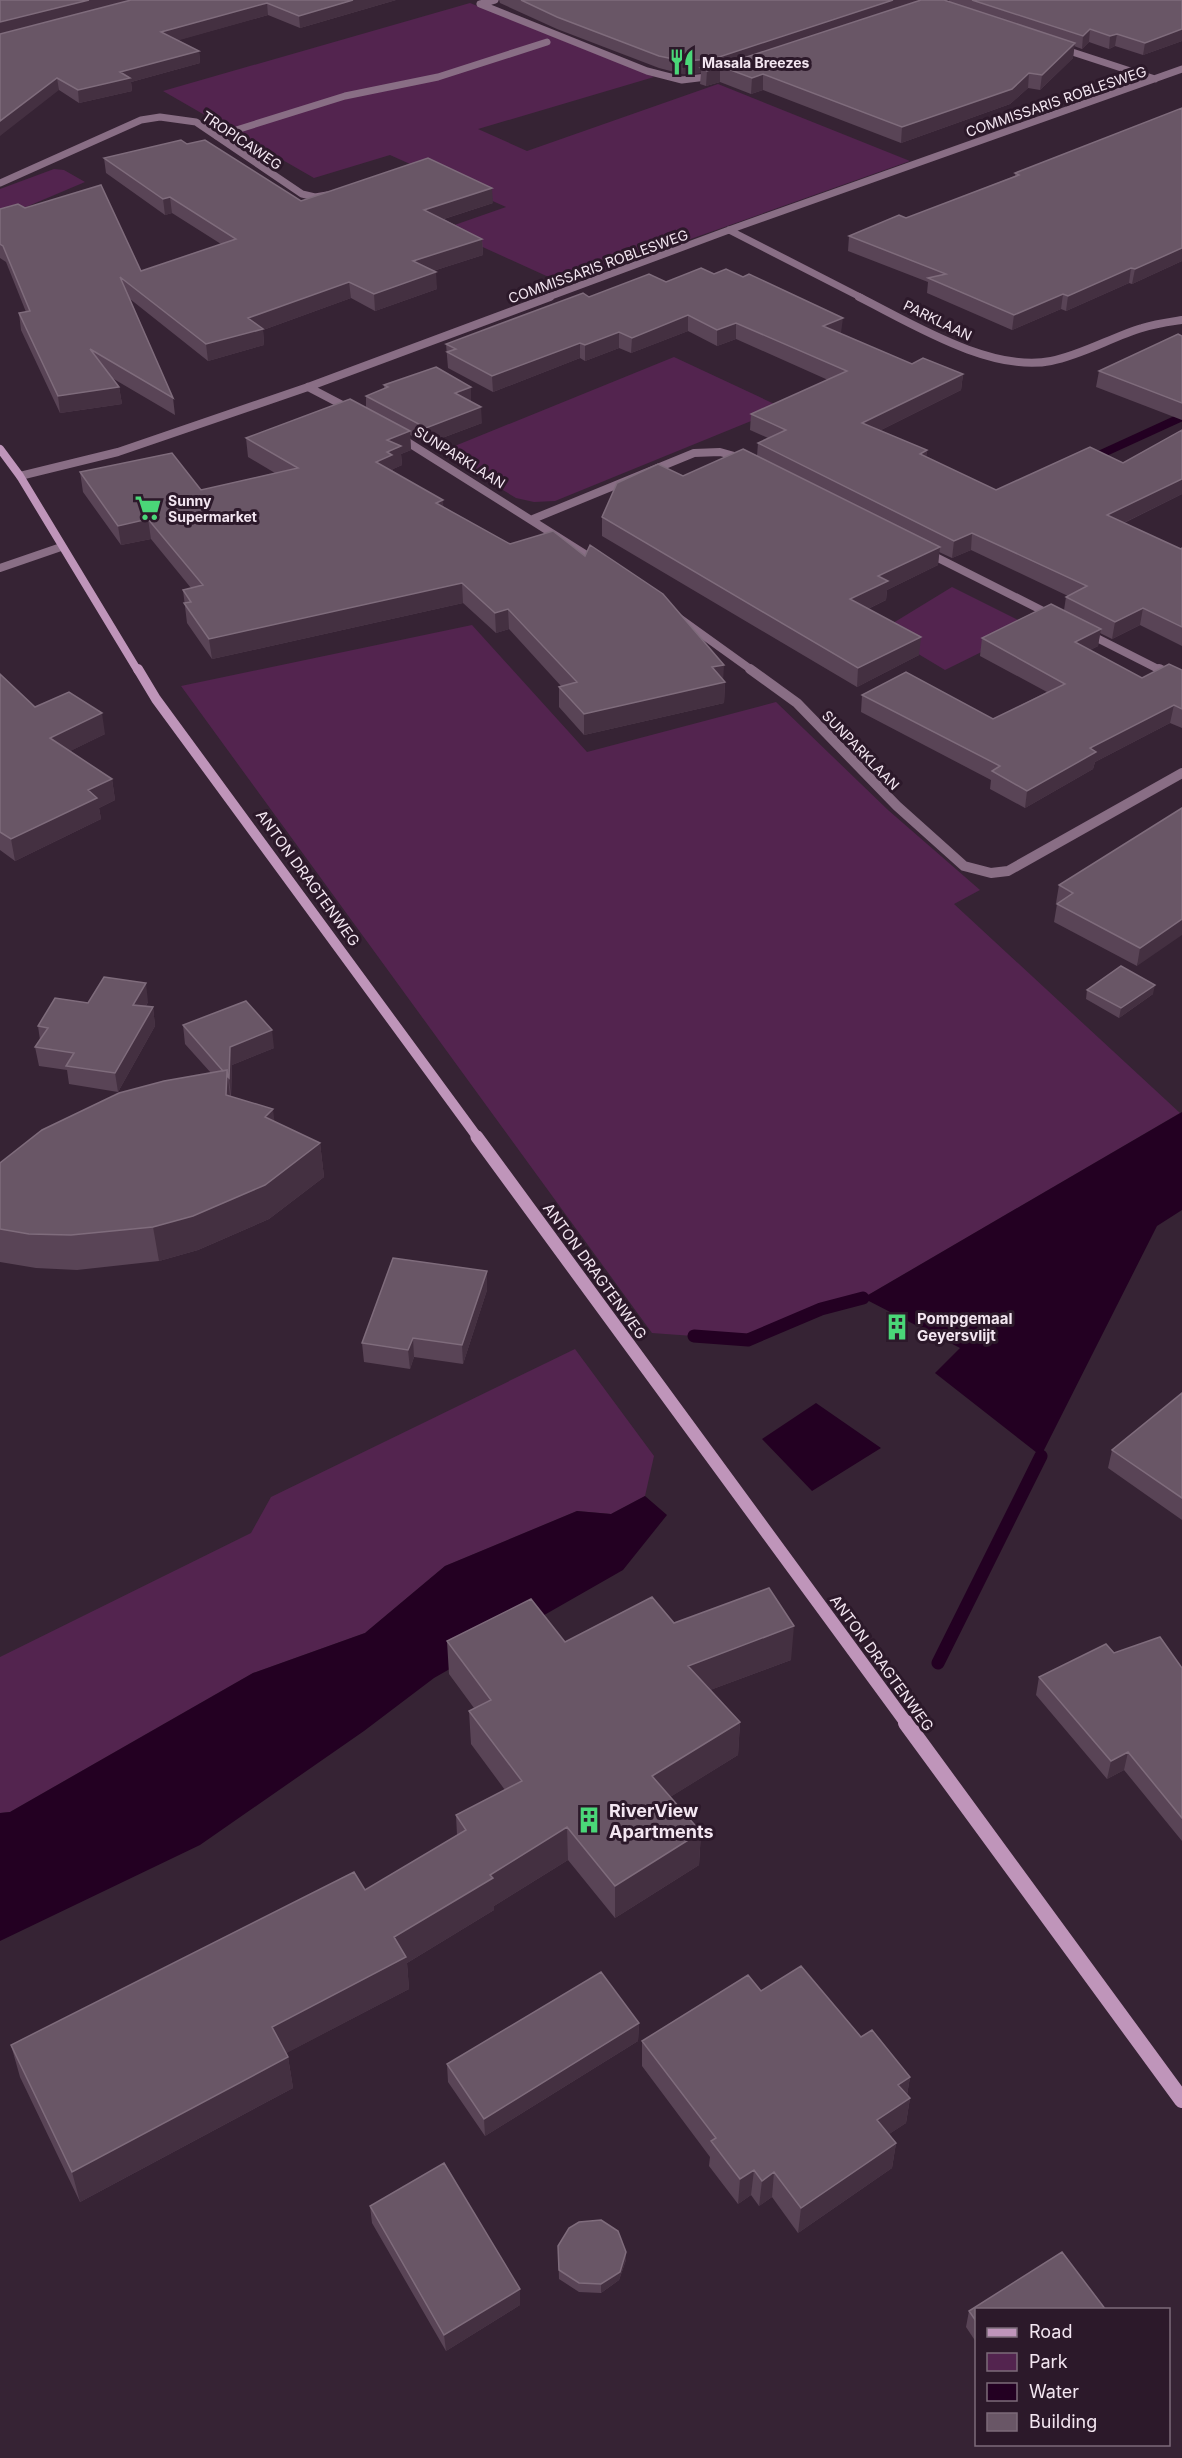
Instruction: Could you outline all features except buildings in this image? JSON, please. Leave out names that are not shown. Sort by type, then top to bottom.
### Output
[{"type":"main road","name":"ANTON DRAGTENWEG","points":[[0,449],[20,476],[61,547],[156,699],[1182,2100]]},
{"type":"street","points":[[495,0],[480,4],[647,71],[682,80],[725,73]]},
{"type":"street","points":[[217,136],[345,96],[438,77],[547,42]]},
{"type":"street","points":[[1054,46],[1155,79]]},
{"type":"street","name":"COMMISSARIS ROBLESWEG","points":[[20,476],[118,452],[308,387],[729,230],[1182,69]]},
{"type":"street","name":"TROPICAWEG","points":[[0,183],[141,120],[180,118],[196,122],[305,196],[315,197],[334,192]]},
{"type":"street","name":"PARKLAAN","points":[[729,230],[952,344],[980,354],[1023,362],[1052,361],[1143,327],[1182,320]]},
{"type":"street","points":[[308,387],[362,416]]},
{"type":"street","name":"SUNPARKLAAN","points":[[391,432],[533,519],[611,572]]},
{"type":"street","points":[[533,519],[694,453],[710,450],[729,452],[753,463]]},
{"type":"street","points":[[0,568],[61,547]]},
{"type":"street","points":[[920,548],[1067,623]]},
{"type":"street","name":"SUNPARKLAAN","points":[[670,611],[797,703],[897,806],[964,866],[975,871],[1008,871],[1182,773]]},
{"type":"street","points":[[1077,628],[1182,681]]},
{"type":"green space","points":[[470,3],[654,77],[478,129],[527,151],[718,84],[910,161],[564,284],[443,229],[506,207],[390,155],[314,178],[163,91]]},
{"type":"green space","points":[[54,169],[64,170],[85,182],[0,218],[0,189]]},
{"type":"green space","points":[[674,357],[783,408],[555,501],[534,502],[516,498],[440,452]]},
{"type":"green space","points":[[952,587],[1032,627],[945,670],[880,631]]},
{"type":"green space","points":[[472,625],[587,752],[776,702],[888,810],[980,890],[954,904],[1180,1113],[863,1298],[821,1309],[748,1340],[652,1333],[181,686]]},
{"type":"green space","points":[[575,1349],[654,1456],[645,1496],[611,1514],[577,1511],[445,1566],[365,1633],[253,1673],[10,1812],[0,1813],[0,1657],[251,1533],[271,1497]]},
{"type":"water","points":[[1182,1112],[1182,1210],[1157,1226],[1041,1456],[935,1373],[960,1348],[863,1298]]},
{"type":"water","points":[[816,1403],[881,1448],[812,1491],[762,1439]]},
{"type":"water","points":[[645,1496],[667,1515],[623,1570],[434,1678],[364,1731],[200,1845],[0,1941],[0,1813],[10,1812],[253,1673],[365,1633],[445,1566],[577,1511],[611,1514]]},
{"type":"waterway","points":[[1088,460],[1182,417]]},
{"type":"waterway","points":[[694,1336],[748,1340],[821,1309],[863,1298]]},
{"type":"waterway","points":[[938,1663],[1041,1456]]},
{"type":"place","name":"Masala Breezes","points":[[682,62]]},
{"type":"place","name":"Sunny Supermarket","points":[[148,508]]},
{"type":"place","name":"Pompgemaal Geyersvlijt","points":[[897,1327]]},
{"type":"place","name":"RiverView Apartments","points":[[589,1820]]}]
